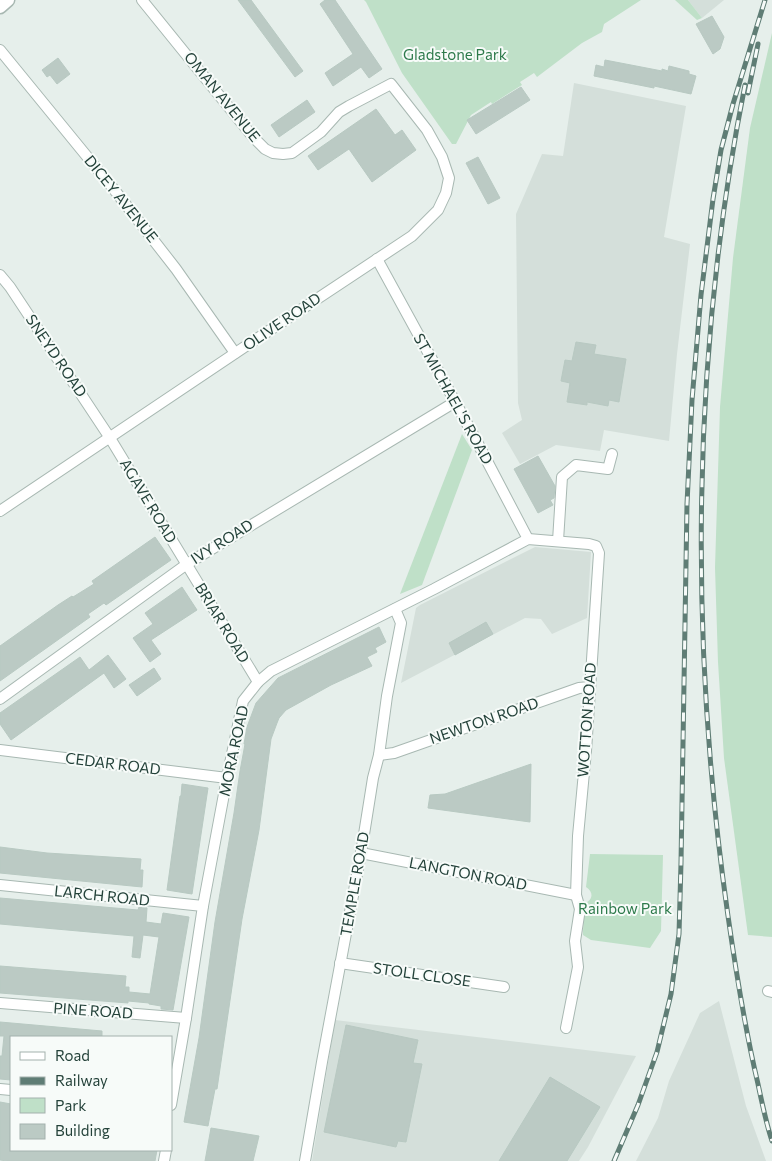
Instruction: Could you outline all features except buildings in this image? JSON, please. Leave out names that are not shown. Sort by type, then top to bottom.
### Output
[{"type":"street","points":[[0,7],[8,0]]},
{"type":"street","name":"OMAN AVENUE","points":[[142,0],[264,149],[273,153],[283,154],[292,152],[321,132],[339,112],[391,84]]},
{"type":"street","name":"DICEY AVENUE","points":[[0,50],[176,268],[235,353]]},
{"type":"street","name":"OLIVE ROAD","points":[[0,512],[412,236],[438,210],[446,193],[449,178],[442,157],[427,130],[391,84]]},
{"type":"street","name":"ST MICHAEL'S ROAD","points":[[377,259],[528,538]]},
{"type":"street","name":"SNEYD ROAD","points":[[0,275],[10,287],[110,438]]},
{"type":"street","name":"IVY ROAD","points":[[0,699],[186,564],[455,402]]},
{"type":"street","name":"AGAVE ROAD","points":[[110,438],[186,564]]},
{"type":"street","points":[[528,538],[558,541],[562,477],[576,465],[608,469],[612,454]]},
{"type":"street","name":"MORA ROAD","points":[[172,1099],[203,906],[243,702],[258,682],[271,671],[395,609],[528,538]]},
{"type":"street","name":"WOTTON ROAD","points":[[558,541],[596,546],[599,554],[586,750],[578,836],[576,895],[580,908],[575,941],[578,967],[566,1028]]},
{"type":"street","name":"BRIAR ROAD","points":[[186,564],[258,682]]},
{"type":"street","name":"TEMPLE ROAD","points":[[305,1161],[373,778],[379,755],[387,696],[401,623],[395,609]]},
{"type":"street","name":"NEWTON ROAD","points":[[379,755],[394,752],[579,688],[590,687]]},
{"type":"street","name":"CEDAR ROAD","points":[[0,750],[227,778]]},
{"type":"street","name":"LANGTON ROAD","points":[[361,853],[576,895]]},
{"type":"street","name":"LARCH ROAD","points":[[0,885],[203,906]]},
{"type":"street","name":"STOLL CLOSE","points":[[340,963],[504,987]]},
{"type":"street","name":"PINE ROAD","points":[[0,1004],[186,1018]]},
{"type":"shaded area","points":[[688,0],[724,0],[702,18]]},
{"type":"shaded area","points":[[574,83],[686,106],[664,237],[690,244],[669,441],[604,430],[600,451],[556,445],[520,464],[502,433],[522,420],[518,403],[516,214],[542,154],[563,156]]},
{"type":"shaded area","points":[[535,547],[591,552],[587,618],[552,634],[541,619],[525,618],[401,683],[416,608]]},
{"type":"shaded area","points":[[719,1001],[746,1106],[766,1161],[636,1161],[658,1118],[669,1081],[700,1013]]},
{"type":"shaded area","points":[[335,1020],[636,1056],[579,1161],[312,1161]]},
{"type":"green space","name":"Gladstone Park","points":[[364,0],[641,0],[604,24],[602,32],[582,43],[537,77],[534,73],[520,82],[522,85],[471,115],[456,144],[452,144],[402,73]]},
{"type":"green space","points":[[675,0],[688,0],[702,18],[697,20]]},
{"type":"green space","points":[[772,33],[772,937],[748,935],[724,758],[715,568],[720,407],[733,258],[750,128]]},
{"type":"green space","points":[[462,434],[472,450],[422,585],[400,594]]},
{"type":"green space","name":"Rainbow Park","points":[[590,854],[663,855],[661,931],[650,948],[591,940],[583,935],[585,903],[592,896],[586,887]]},
{"type":"railway","points":[[614,1161],[638,1105],[657,1052],[671,994],[679,934],[687,504],[692,400],[701,295],[721,150],[765,0]]},
{"type":"railway","points":[[748,93],[758,44]]},
{"type":"railway","points":[[745,85],[727,187],[714,291],[706,395],[702,500],[702,605],[715,813],[728,916],[749,1042],[772,1141]]}]
